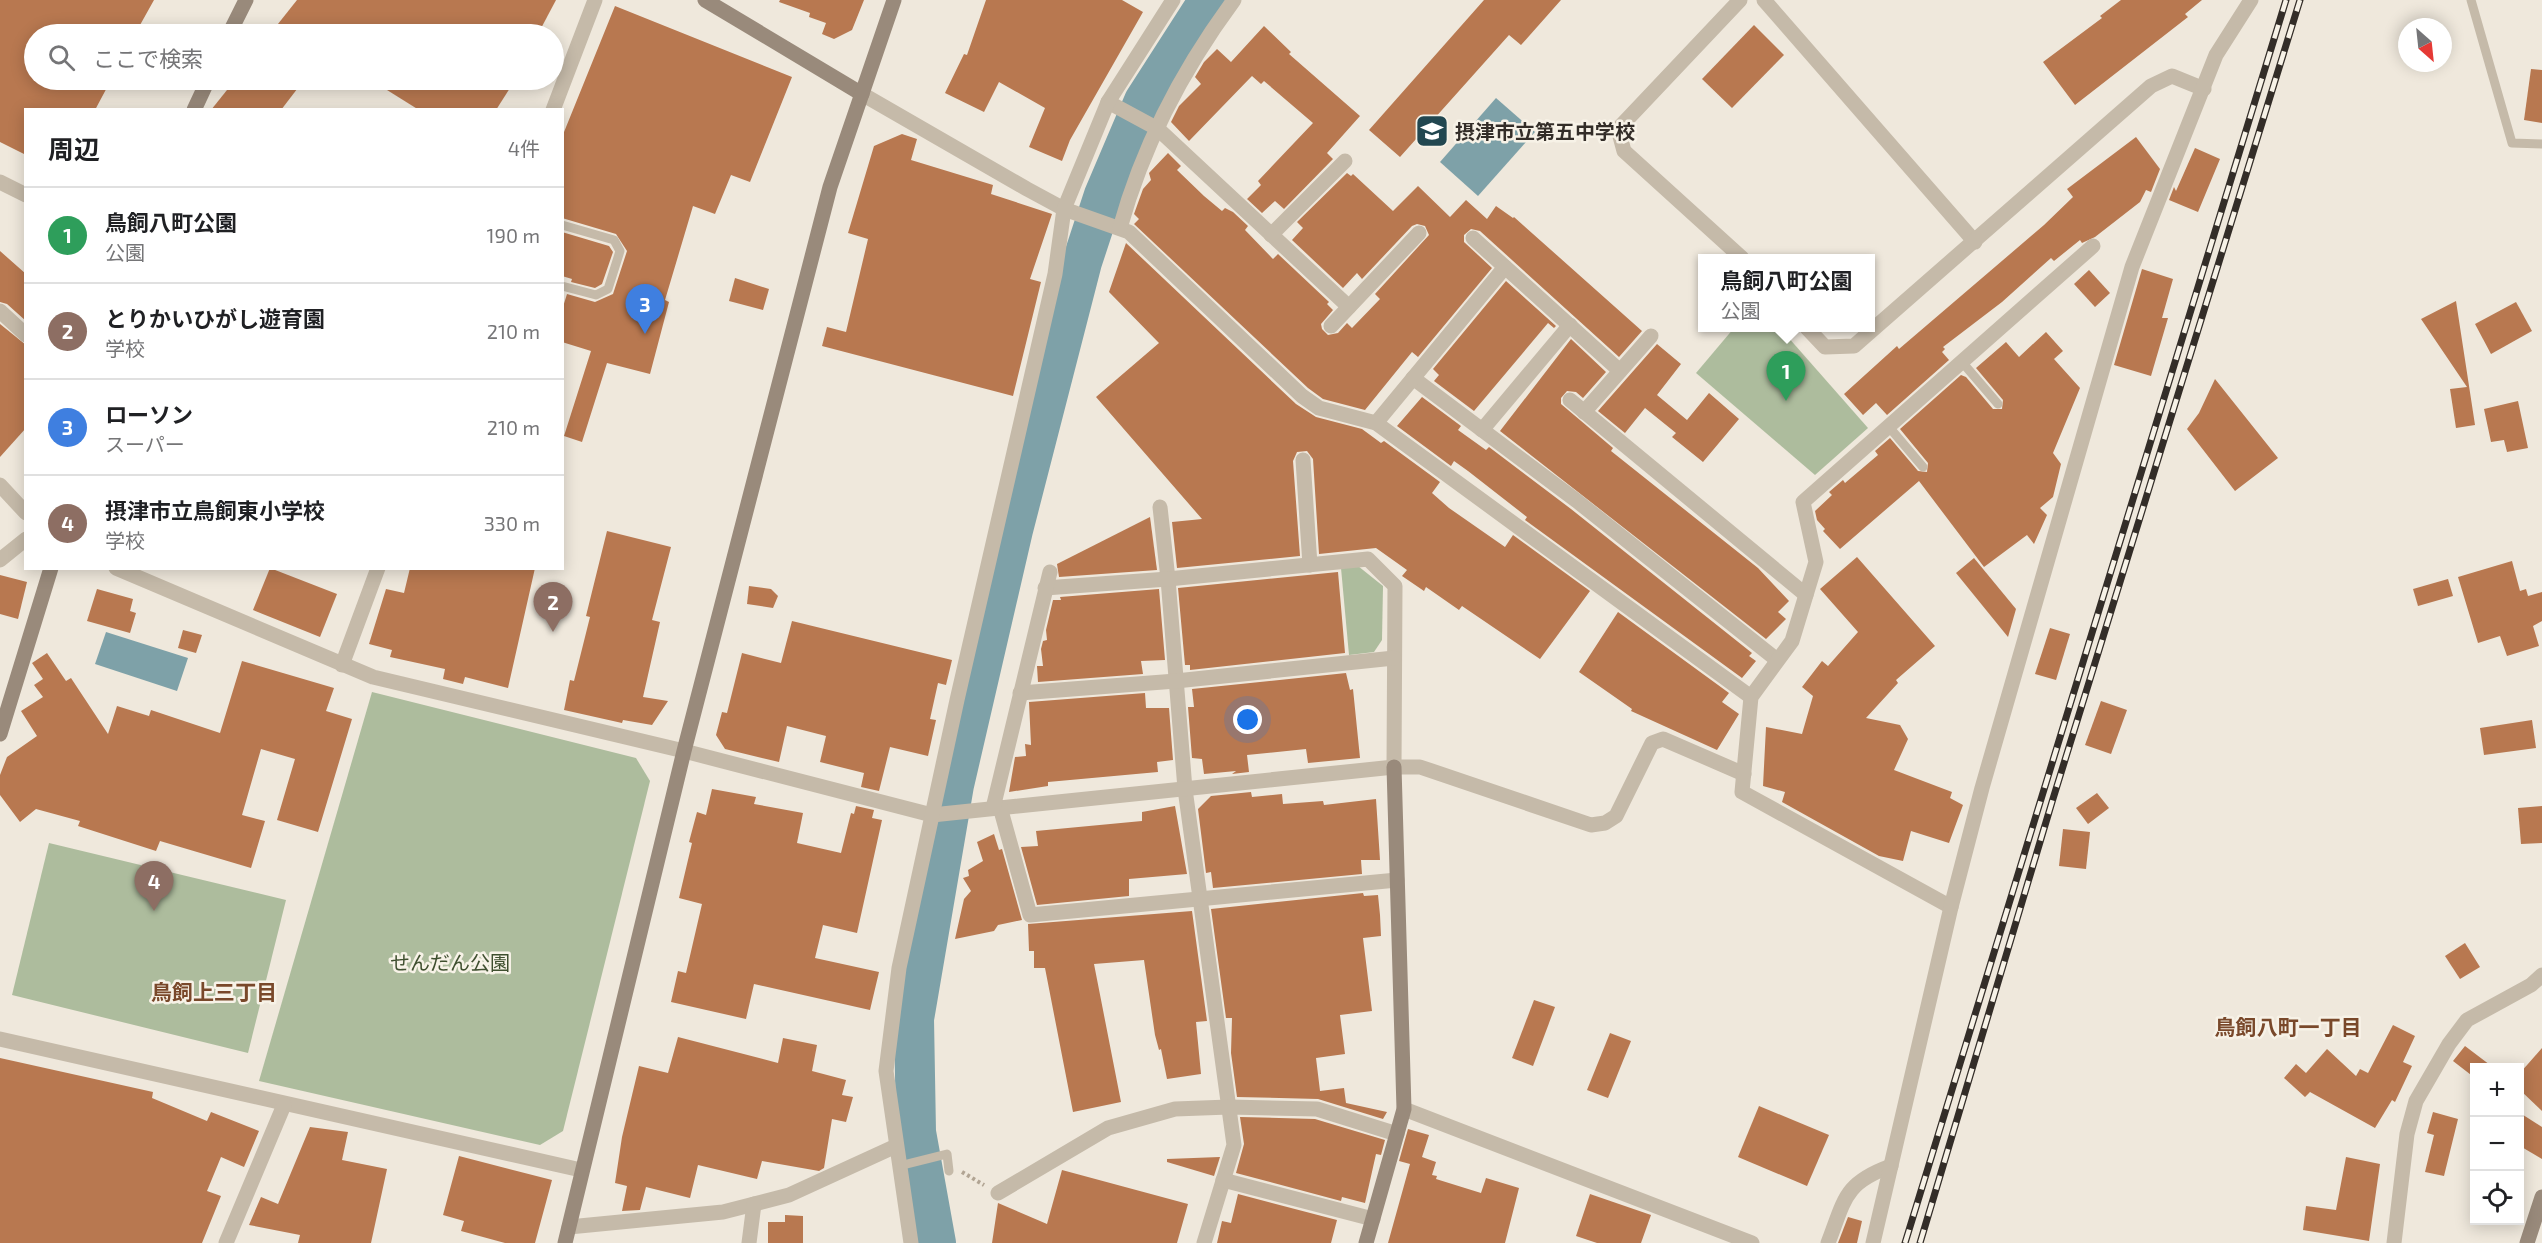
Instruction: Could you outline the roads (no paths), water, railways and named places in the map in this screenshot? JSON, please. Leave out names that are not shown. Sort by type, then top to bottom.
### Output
[{"type":"street","points":[[234,24],[246,0]]},
{"type":"street","points":[[564,81],[595,0]]},
{"type":"street","points":[[705,0],[862,94],[1064,209],[1129,232],[1302,396],[1319,408],[1376,423],[1751,697]]},
{"type":"street","points":[[565,1243],[684,751],[830,187],[894,0]]},
{"type":"street","points":[[911,1243],[904,1164],[896,1146],[886,1071],[899,968],[1054,274],[1064,209],[1108,102],[1173,0]]},
{"type":"street","points":[[1116,227],[1172,94],[1198,51],[1234,0]]},
{"type":"street","points":[[1738,254],[1624,151],[1618,129],[1740,0]]},
{"type":"street","points":[[1764,0],[1975,242]]},
{"type":"street","points":[[1873,1243],[1951,907],[1982,788],[2132,267],[2216,55],[2251,0]]},
{"type":"street","points":[[1875,328],[2151,86],[2172,76],[2204,89]]},
{"type":"street","points":[[195,108],[203,90]]},
{"type":"street","points":[[554,108],[561,90]]},
{"type":"street","points":[[1108,102],[1158,129],[1349,307]]},
{"type":"street","points":[[1271,235],[1345,161]]},
{"type":"street","points":[[0,182],[24,194]]},
{"type":"street","points":[[1331,326],[1419,233]]},
{"type":"street","points":[[1473,238],[1620,371]]},
{"type":"street","points":[[1951,907],[1742,792],[1751,697],[1792,641],[1816,562],[1803,502],[2093,246]]},
{"type":"street","points":[[1376,423],[1505,267]]},
{"type":"street","points":[[0,311],[24,333]]},
{"type":"street","points":[[1482,430],[1570,325]]},
{"type":"street","points":[[1812,332],[1825,347],[1854,346],[1870,332]]},
{"type":"street","points":[[1584,412],[1651,336]]},
{"type":"street","points":[[1413,378],[1777,660]]},
{"type":"street","points":[[1570,400],[1806,595]]},
{"type":"street","points":[[1303,460],[1310,565]]},
{"type":"street","points":[[0,485],[24,511]]},
{"type":"street","points":[[1160,507],[1185,789],[1234,1145],[1204,1243]]},
{"type":"street","points":[[0,560],[24,541]]},
{"type":"street","points":[[1045,588],[1168,579],[1368,559],[1395,586],[1394,767],[1404,1109],[1366,1243]]},
{"type":"street","points":[[0,734],[50,570]]},
{"type":"street","points":[[122,570],[342,665],[373,676],[684,751],[932,815],[1394,767],[1420,768],[1591,825],[1605,823],[1616,816],[1652,743],[1663,740],[1744,774]]},
{"type":"street","points":[[342,665],[377,570]]},
{"type":"street","points":[[1050,572],[1020,693],[996,807],[1030,915],[1397,880]]},
{"type":"street","points":[[1020,693],[1176,681],[1394,658]]},
{"type":"street","points":[[2394,1243],[2407,1134],[2416,1101],[2449,1044],[2467,1020],[2531,985],[2542,975]]},
{"type":"street","points":[[0,1039],[284,1105],[581,1170]]},
{"type":"street","points":[[226,1243],[284,1105]]},
{"type":"street","points":[[998,1193],[1108,1128],[1175,1109],[1229,1107],[1317,1109],[1397,1134]]},
{"type":"street","points":[[1404,1109],[1752,1243]]},
{"type":"street","points":[[569,1227],[723,1212],[789,1195],[896,1146]]},
{"type":"street","points":[[1828,1243],[1847,1192],[1866,1175],[1891,1166]]},
{"type":"street","points":[[1223,1180],[1373,1220]]},
{"type":"street","points":[[2527,1243],[2542,1197]]},
{"type":"street","points":[[749,1243],[754,1204]]},
{"type":"lane","points":[[2471,0],[2512,143],[2542,144]]},
{"type":"lane","points":[[564,226],[614,240],[620,251],[608,289],[596,295],[564,287]]},
{"type":"lane","points":[[1962,362],[1998,404]]},
{"type":"lane","points":[[1889,427],[1923,467]]},
{"type":"lane","points":[[904,1164],[947,1154],[949,1172]]},
{"type":"water","points":[[1496,98],[1535,132],[1478,196],[1440,162]]},
{"type":"water","points":[[106,632],[188,658],[177,691],[95,664]]},
{"type":"waterway","points":[[936,1243],[916,1132],[914,1019],[954,785],[1013,530],[1082,262],[1104,195],[1144,101],[1209,0]]},
{"type":"railway","points":[[1905,1243],[2286,0]]},
{"type":"railway","points":[[1920,1243],[2052,802],[2300,0]]},
{"type":"place","name":"摂津市立第五中学校","points":[[1432,131]]},
{"type":"place","name":"ローソン","points":[[645,334]]},
{"type":"place","name":"鳥飼八町公園","points":[[1786,401]]},
{"type":"place","name":"とりかいひがし遊育園","points":[[553,632]]},
{"type":"place","name":"摂津市立鳥飼東小学校","points":[[154,911]]},
{"type":"district","name":"鳥飼上三丁目","points":[[214,991]]},
{"type":"district","name":"鳥飼八町一丁目","points":[[2288,1026]]},
{"type":"park label","name":"せんだん公園","points":[[450,962]]}]
